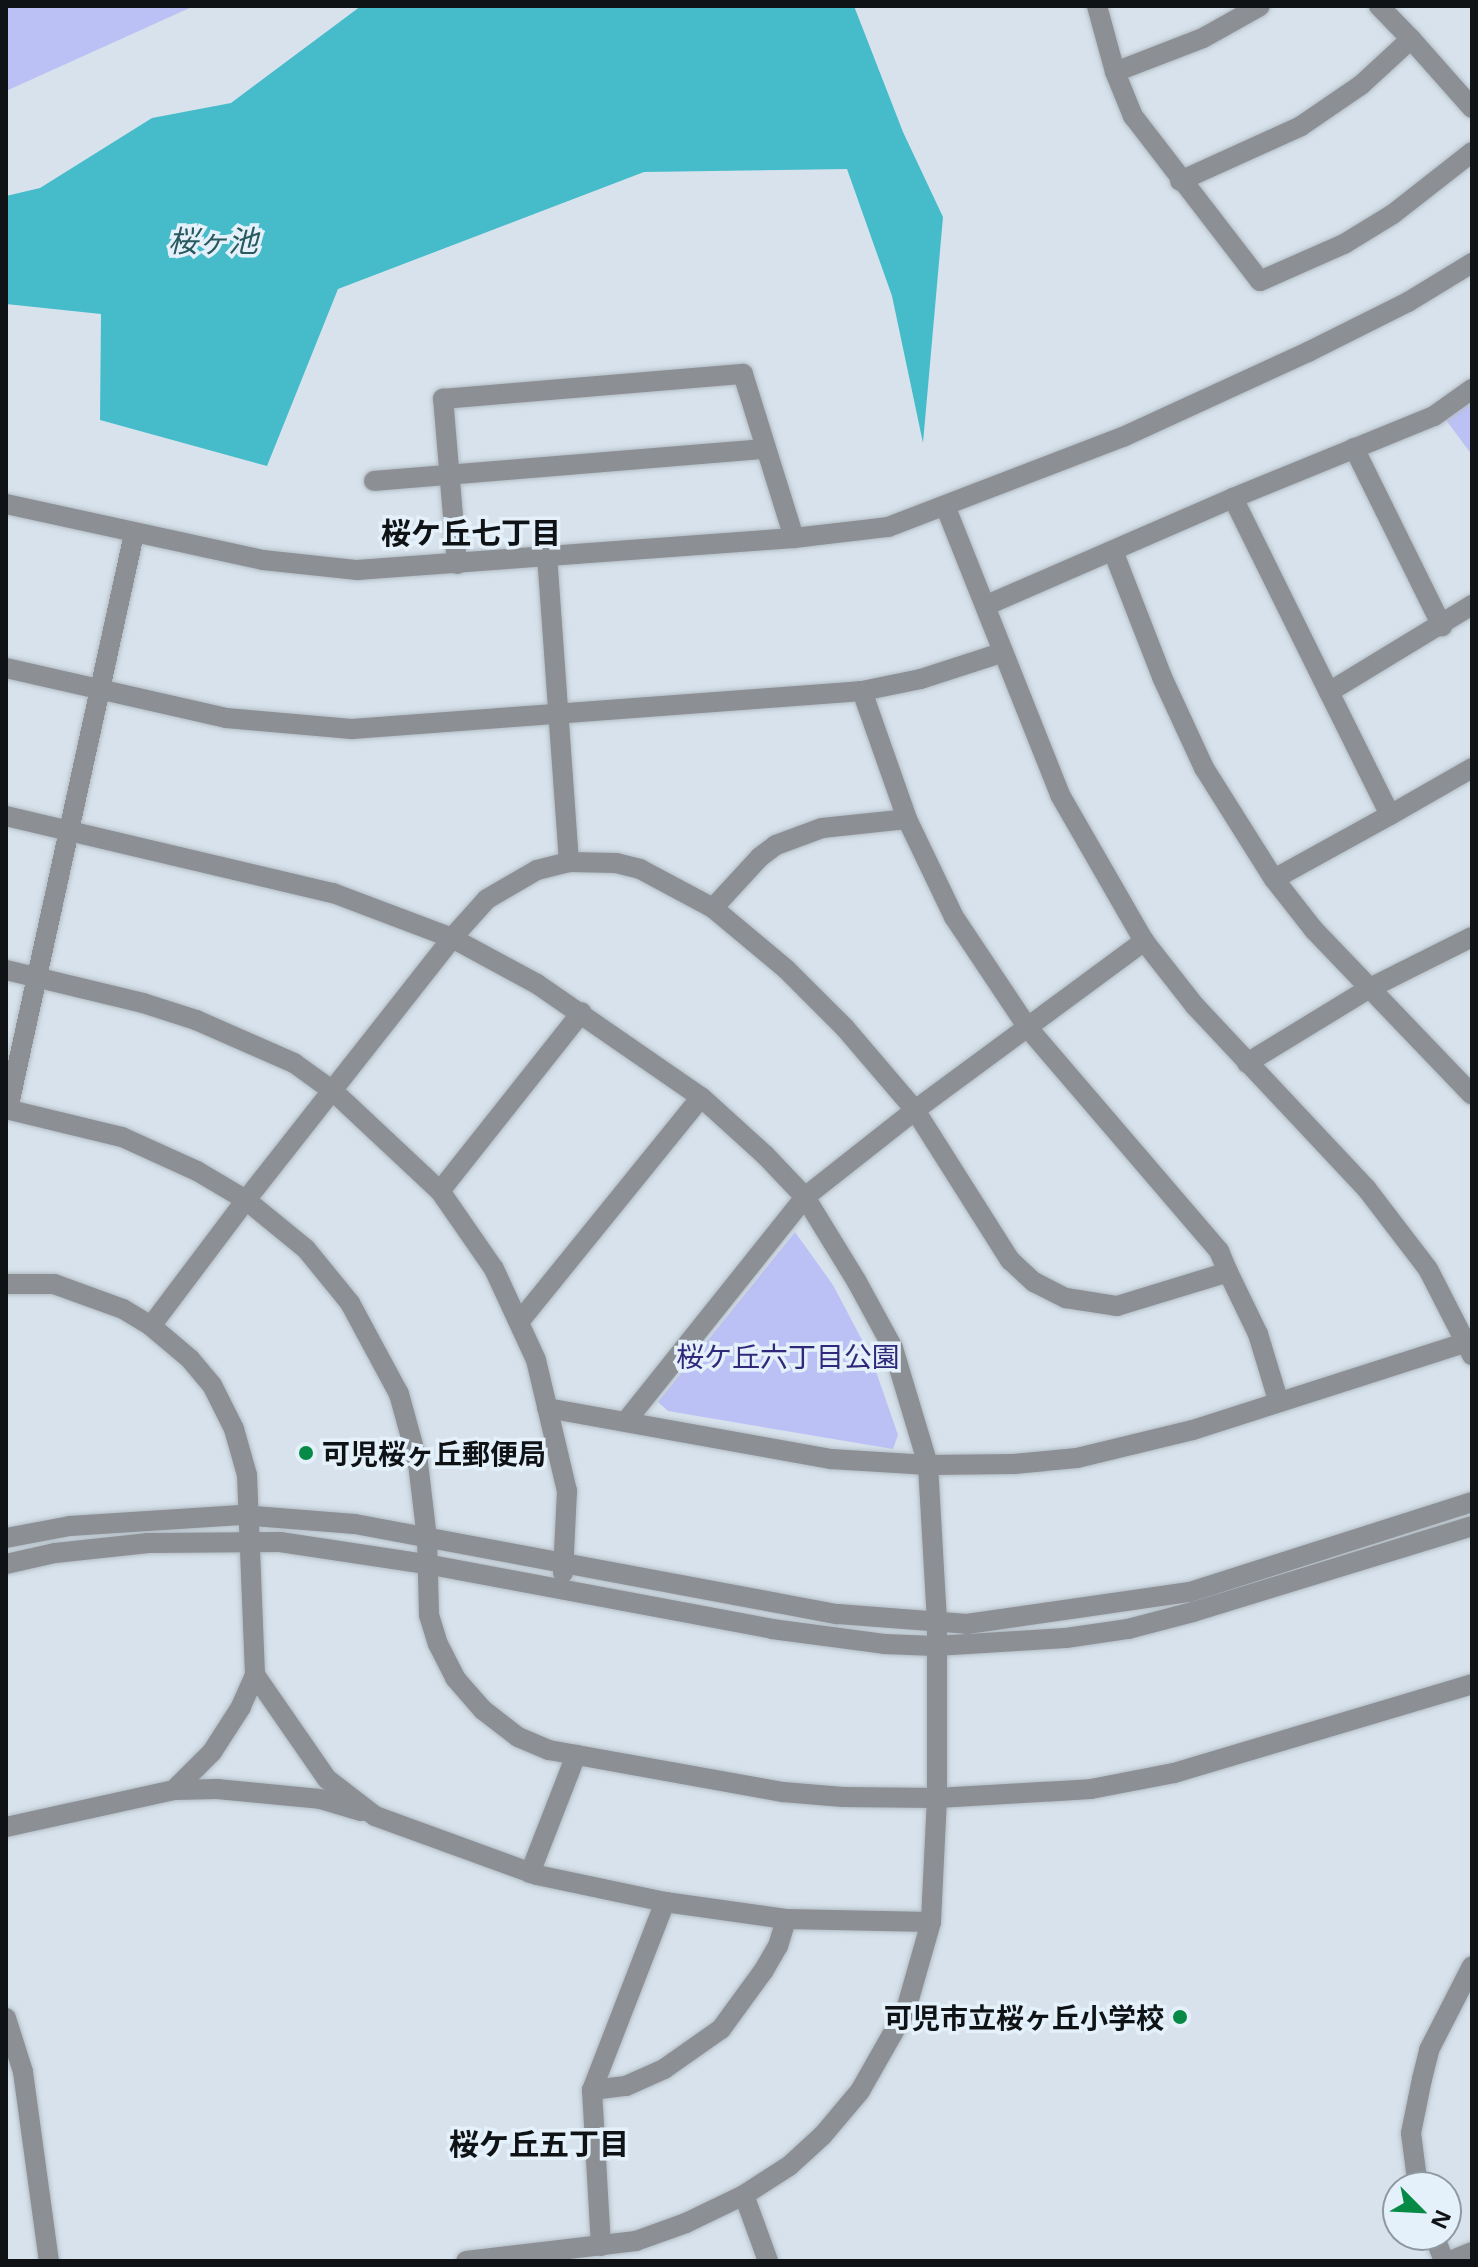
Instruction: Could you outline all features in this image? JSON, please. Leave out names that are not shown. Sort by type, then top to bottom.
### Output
[{"type":"street","points":[[1097,6],[1115,72],[1133,116],[1180,181],[1260,281],[1344,244],[1393,214],[1472,152]]},
{"type":"street","points":[[1115,72],[1203,38],[1260,6]]},
{"type":"street","points":[[1379,6],[1472,108]]},
{"type":"street","points":[[1180,181],[1301,126],[1361,85],[1411,39]]},
{"type":"street","points":[[6,504],[263,560],[357,570],[794,538],[888,527],[946,508],[1123,437],[1308,352],[1408,302],[1472,263]]},
{"type":"street","points":[[457,564],[446,475],[443,399],[743,374],[794,538]]},
{"type":"street","points":[[987,605],[1233,498],[1434,416],[1472,389]]},
{"type":"street","points":[[1354,448],[1442,626]]},
{"type":"street","points":[[374,481],[764,449]]},
{"type":"street","points":[[1233,498],[1390,815]]},
{"type":"street","points":[[547,1408],[831,1459],[928,1465],[1014,1464],[1077,1458],[1193,1430],[1278,1400],[1469,1348],[1428,1269],[1366,1188],[1195,1006],[1144,941],[1060,795],[1001,653],[987,605],[946,508]]},
{"type":"street","points":[[134,534],[7,1109],[122,1137],[197,1171],[246,1200],[306,1249],[350,1303],[399,1394],[418,1463],[427,1538],[429,1615],[438,1644],[455,1678],[483,1710],[518,1737],[549,1750],[783,1792],[937,1798],[1091,1789],[1174,1773],[1472,1684]]},
{"type":"street","points":[[1113,551],[1162,677],[1204,768],[1274,879],[1314,930],[1472,1095]]},
{"type":"street","points":[[547,555],[569,862]]},
{"type":"street","points":[[1329,692],[1472,605]]},
{"type":"street","points":[[6,668],[226,718],[352,729],[862,691],[921,679],[1001,653]]},
{"type":"street","points":[[862,691],[907,819],[954,917],[1028,1028],[1219,1251],[1258,1334],[1278,1400]]},
{"type":"street","points":[[1274,879],[1472,768]]},
{"type":"street","points":[[6,816],[320,890],[452,938],[582,1012],[701,1097],[805,1197],[893,1348],[928,1465],[937,1621],[937,1798],[931,1922],[906,2010],[860,2091],[800,2156],[744,2195],[686,2223],[636,2241],[466,2261]]},
{"type":"street","points":[[713,908],[760,857],[776,845],[822,828],[907,819]]},
{"type":"street","points":[[151,1326],[452,938],[487,899],[537,870],[569,862],[616,863],[640,869],[713,908],[786,969],[845,1028],[915,1110],[1010,1260],[1034,1282],[1066,1298],[1117,1306],[1228,1272]]},
{"type":"street","points":[[1247,1063],[1370,988],[1472,937]]},
{"type":"street","points":[[627,1420],[805,1197],[915,1110],[1144,941]]},
{"type":"street","points":[[6,970],[143,1003],[196,1020],[294,1063],[333,1091],[440,1191],[494,1269],[536,1360],[567,1491],[562,1589]]},
{"type":"street","points":[[440,1191],[582,1012]]},
{"type":"street","points":[[519,1322],[701,1097]]},
{"type":"street","points":[[6,1284],[54,1284],[98,1298],[151,1326],[190,1359],[212,1385],[234,1429],[243,1460],[249,1516],[255,1675],[241,1707],[212,1752],[174,1790]]},
{"type":"street","points":[[6,1538],[70,1526],[249,1516],[355,1524],[838,1614],[967,1624],[1034,1617],[1190,1592],[1472,1502]]},
{"type":"street","points":[[6,1564],[55,1553],[112,1547],[248,1542],[303,1544],[772,1629],[884,1644],[935,1646],[1066,1638],[1128,1629],[1472,1526]]},
{"type":"street","points":[[255,1675],[327,1779],[372,1815]]},
{"type":"street","points":[[530,1873],[576,1755]]},
{"type":"street","points":[[6,1827],[174,1790],[217,1789],[320,1799],[530,1873],[665,1902],[786,1919],[931,1922]]},
{"type":"street","points":[[601,2246],[592,2090],[665,1902]]},
{"type":"street","points":[[592,2090],[626,2086],[664,2069],[721,2029],[764,1970],[778,1946],[786,1919]]},
{"type":"street","points":[[1416,2171],[1411,2133],[1429,2050],[1472,1966]]},
{"type":"street","points":[[6,2018],[23,2072],[49,2261]]},
{"type":"street","points":[[744,2195],[768,2261]]},
{"type":"street","points":[[1450,2261],[1472,2252]]},
{"type":"green space","points":[[6,6],[194,6],[6,91]]},
{"type":"green space","points":[[1472,402],[1472,455],[1446,420]]},
{"type":"green space","name":"桜ケ丘六丁目公園","points":[[795,1232],[833,1285],[871,1357],[898,1435],[893,1449],[668,1411],[658,1402]]},
{"type":"water","name":"桜ヶ池","points":[[361,6],[854,6],[903,132],[943,217],[923,443],[892,296],[847,169],[644,172],[338,289],[267,466],[100,420],[101,314],[6,304],[6,196],[40,188],[152,118],[231,103]]},
{"type":"place","name":"可児桜ヶ丘郵便局","points":[[306,1453]]},
{"type":"place","name":"可児市立桜ヶ丘小学校","points":[[1180,2017]]},
{"type":"district","name":"桜ケ丘七丁目","points":[[471,533]]},
{"type":"district","name":"桜ケ丘五丁目","points":[[539,2144]]}]
